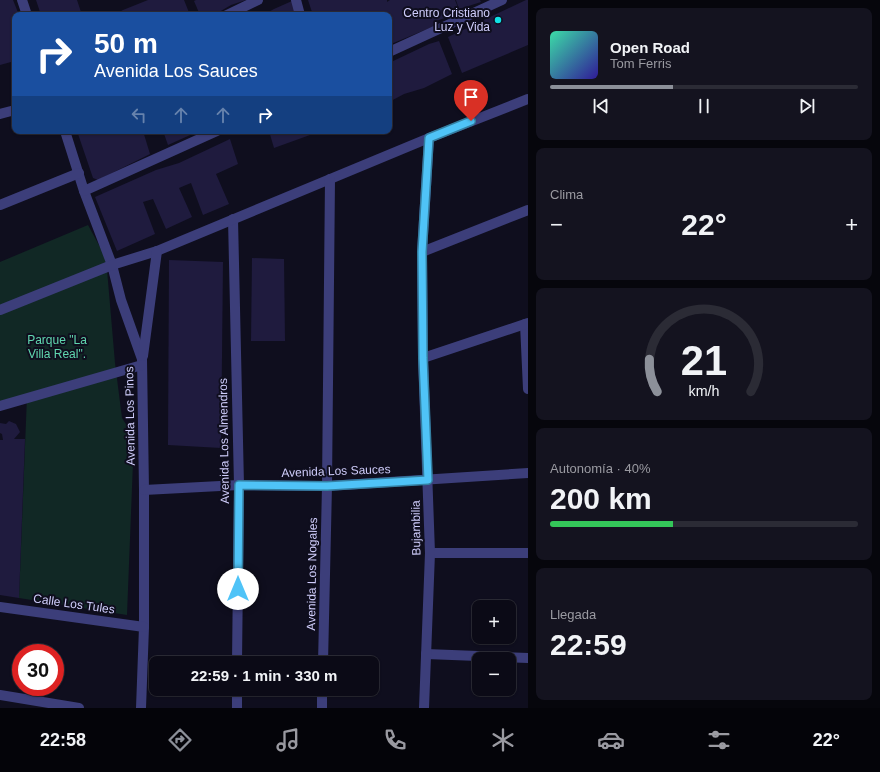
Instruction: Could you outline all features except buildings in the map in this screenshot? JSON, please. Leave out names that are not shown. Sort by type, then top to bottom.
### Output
[{"type":"street","points":[[22,0],[26,12]]},
{"type":"street","points":[[233,12],[258,0]]},
{"type":"street","points":[[296,0],[299,12]]},
{"type":"street","points":[[392,51],[502,0]]},
{"type":"street","points":[[0,310],[112,265],[157,251],[429,138],[528,99]]},
{"type":"street","points":[[0,114],[12,111]]},
{"type":"street","name":"Avenida Los Pinos","points":[[66,134],[84,191],[112,265],[121,300],[142,362],[144,626],[141,708]]},
{"type":"street","points":[[84,191],[210,134]]},
{"type":"street","name":"Bujambilia","points":[[424,708],[430,553],[423,358],[422,252],[429,138]]},
{"type":"street","points":[[0,205],[78,173]]},
{"type":"street","name":"Avenida Los Nogales","points":[[323,656],[327,486],[330,179]]},
{"type":"street","points":[[422,252],[528,210]]},
{"type":"street","name":"Avenida Los Almendros","points":[[233,219],[239,485],[238,656]]},
{"type":"street","points":[[0,406],[142,362],[157,251]]},
{"type":"street","points":[[423,358],[527,323],[528,389]]},
{"type":"street","name":"Avenida Los Sauces","points":[[144,490],[239,485],[327,486],[528,473]]},
{"type":"street","points":[[430,553],[528,553]]},
{"type":"street","name":"Calle Los Tules","points":[[0,607],[144,626]]},
{"type":"street","points":[[426,654],[528,658]]},
{"type":"street","points":[[0,695],[79,708]]},
{"type":"street","points":[[237,696],[237,708]]},
{"type":"street","points":[[322,696],[322,708]]},
{"type":"green space","name":"Parque \"La Villa Real\".","points":[[88,225],[106,258],[115,363],[122,418],[134,437],[127,615],[19,598],[27,396],[0,402],[0,262]]},
{"type":"place","name":"Centro Cristiano Luz y Vida","points":[[498,20]]},
{"type":"route","points":[[238,589],[239,485],[327,486],[428,480],[423,358],[422,252],[429,138],[471,121]]}]
